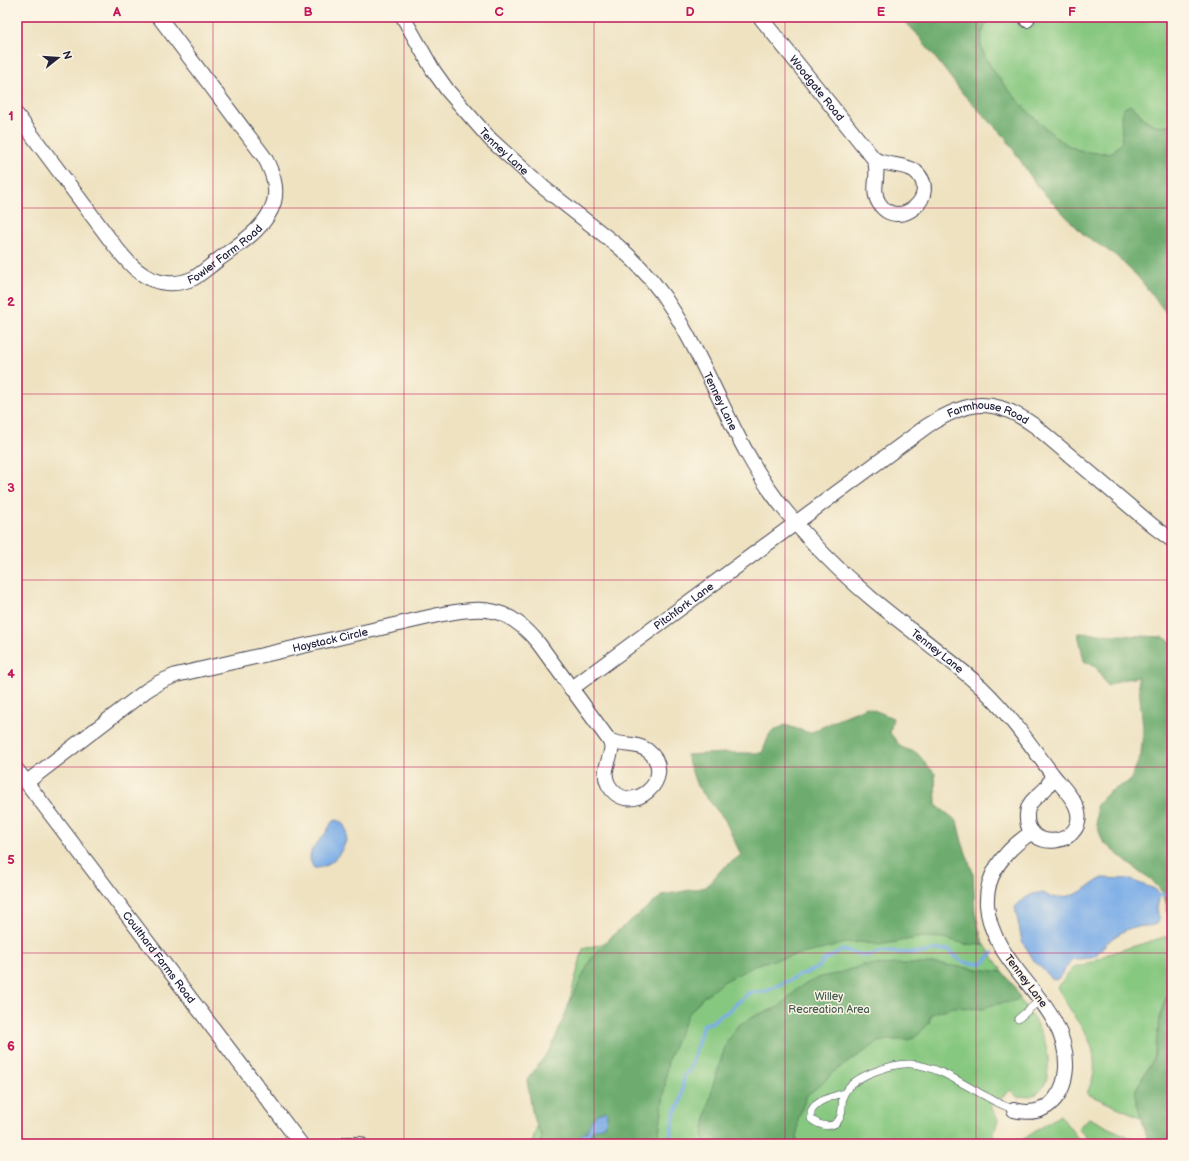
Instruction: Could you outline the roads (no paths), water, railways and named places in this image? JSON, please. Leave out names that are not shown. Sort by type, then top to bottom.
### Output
[{"type":"street","name":"Fowler Farm Road","points":[[17,115],[126,261],[136,270],[147,277],[166,283],[182,282],[200,273],[258,229],[266,218],[274,201],[274,178],[265,158],[159,17]]},
{"type":"street","name":"Tenney Lane","points":[[403,17],[440,80],[490,139],[544,188],[629,255],[652,280],[674,312],[688,337],[753,465],[765,484],[795,523],[850,580],[948,658],[982,689],[1009,717],[1076,807],[1077,823],[1068,836],[1058,841],[1048,841],[1043,840],[1032,832],[1019,841],[998,862],[988,886],[988,914],[1000,946],[1040,1000],[1057,1026],[1064,1044],[1066,1063],[1064,1085],[1059,1095],[1050,1105],[1045,1108],[1026,1112],[1014,1110]]},
{"type":"street","name":"Woodgate Road","points":[[760,17],[874,159]]},
{"type":"street","name":"Farmhouse Road","points":[[795,523],[935,421],[960,409],[971,406],[985,405],[1001,407],[1029,422],[1153,526],[1172,540]]},
{"type":"street","name":"Pitchfork Lane","points":[[571,688],[795,523]]},
{"type":"street","name":"Haystack Circle","points":[[26,782],[142,694],[169,678],[185,672],[450,612],[484,609],[503,614],[526,629],[610,740]]},
{"type":"street","points":[[610,740],[621,745],[634,745],[643,748],[654,757],[658,774],[655,783],[646,793],[634,798],[624,797],[616,793],[610,786],[606,773],[606,764],[611,752],[610,740]]},
{"type":"street","name":"Coulthard Farms Road","points":[[17,770],[301,1144]]},
{"type":"street","points":[[1032,832],[1027,820],[1028,809],[1032,800],[1049,784],[1052,774]]},
{"type":"street","points":[[347,1144],[360,1144]]},
{"type":"lane","points":[[1018,1019],[1040,1000]]},
{"type":"lane","points":[[844,1093],[842,1113],[836,1122],[829,1126],[823,1126],[812,1119],[810,1115],[815,1106],[834,1096],[844,1093],[858,1080],[873,1072],[895,1065],[911,1064],[934,1069],[1014,1110]]},
{"type":"water","points":[[337,820],[344,825],[346,841],[337,857],[330,863],[322,867],[314,868],[311,863],[310,854],[327,832],[332,822]]},
{"type":"water","points":[[1103,878],[1128,879],[1155,889],[1160,895],[1157,908],[1159,919],[1158,923],[1128,929],[1112,939],[1094,956],[1072,959],[1058,979],[1054,980],[1035,962],[1022,941],[1015,907],[1030,895],[1038,893],[1043,893],[1051,897],[1065,897],[1073,895],[1081,892]]},
{"type":"water","points":[[606,1111],[607,1117],[605,1126],[593,1130],[586,1144],[576,1144],[581,1135],[587,1131],[591,1121],[597,1114]]},
{"type":"waterway","points":[[1160,895],[1172,893]]},
{"type":"waterway","points":[[667,1144],[671,1133],[675,1112],[681,1102],[684,1076],[690,1070],[703,1025],[712,1022],[726,1013],[749,993],[765,992],[818,968],[824,960],[843,950],[868,956],[880,952],[924,953],[934,950],[950,950],[961,961],[968,963],[983,963],[993,953]]},
{"type":"park label","name":"Willey Recreation Area","points":[[829,1002]]}]
